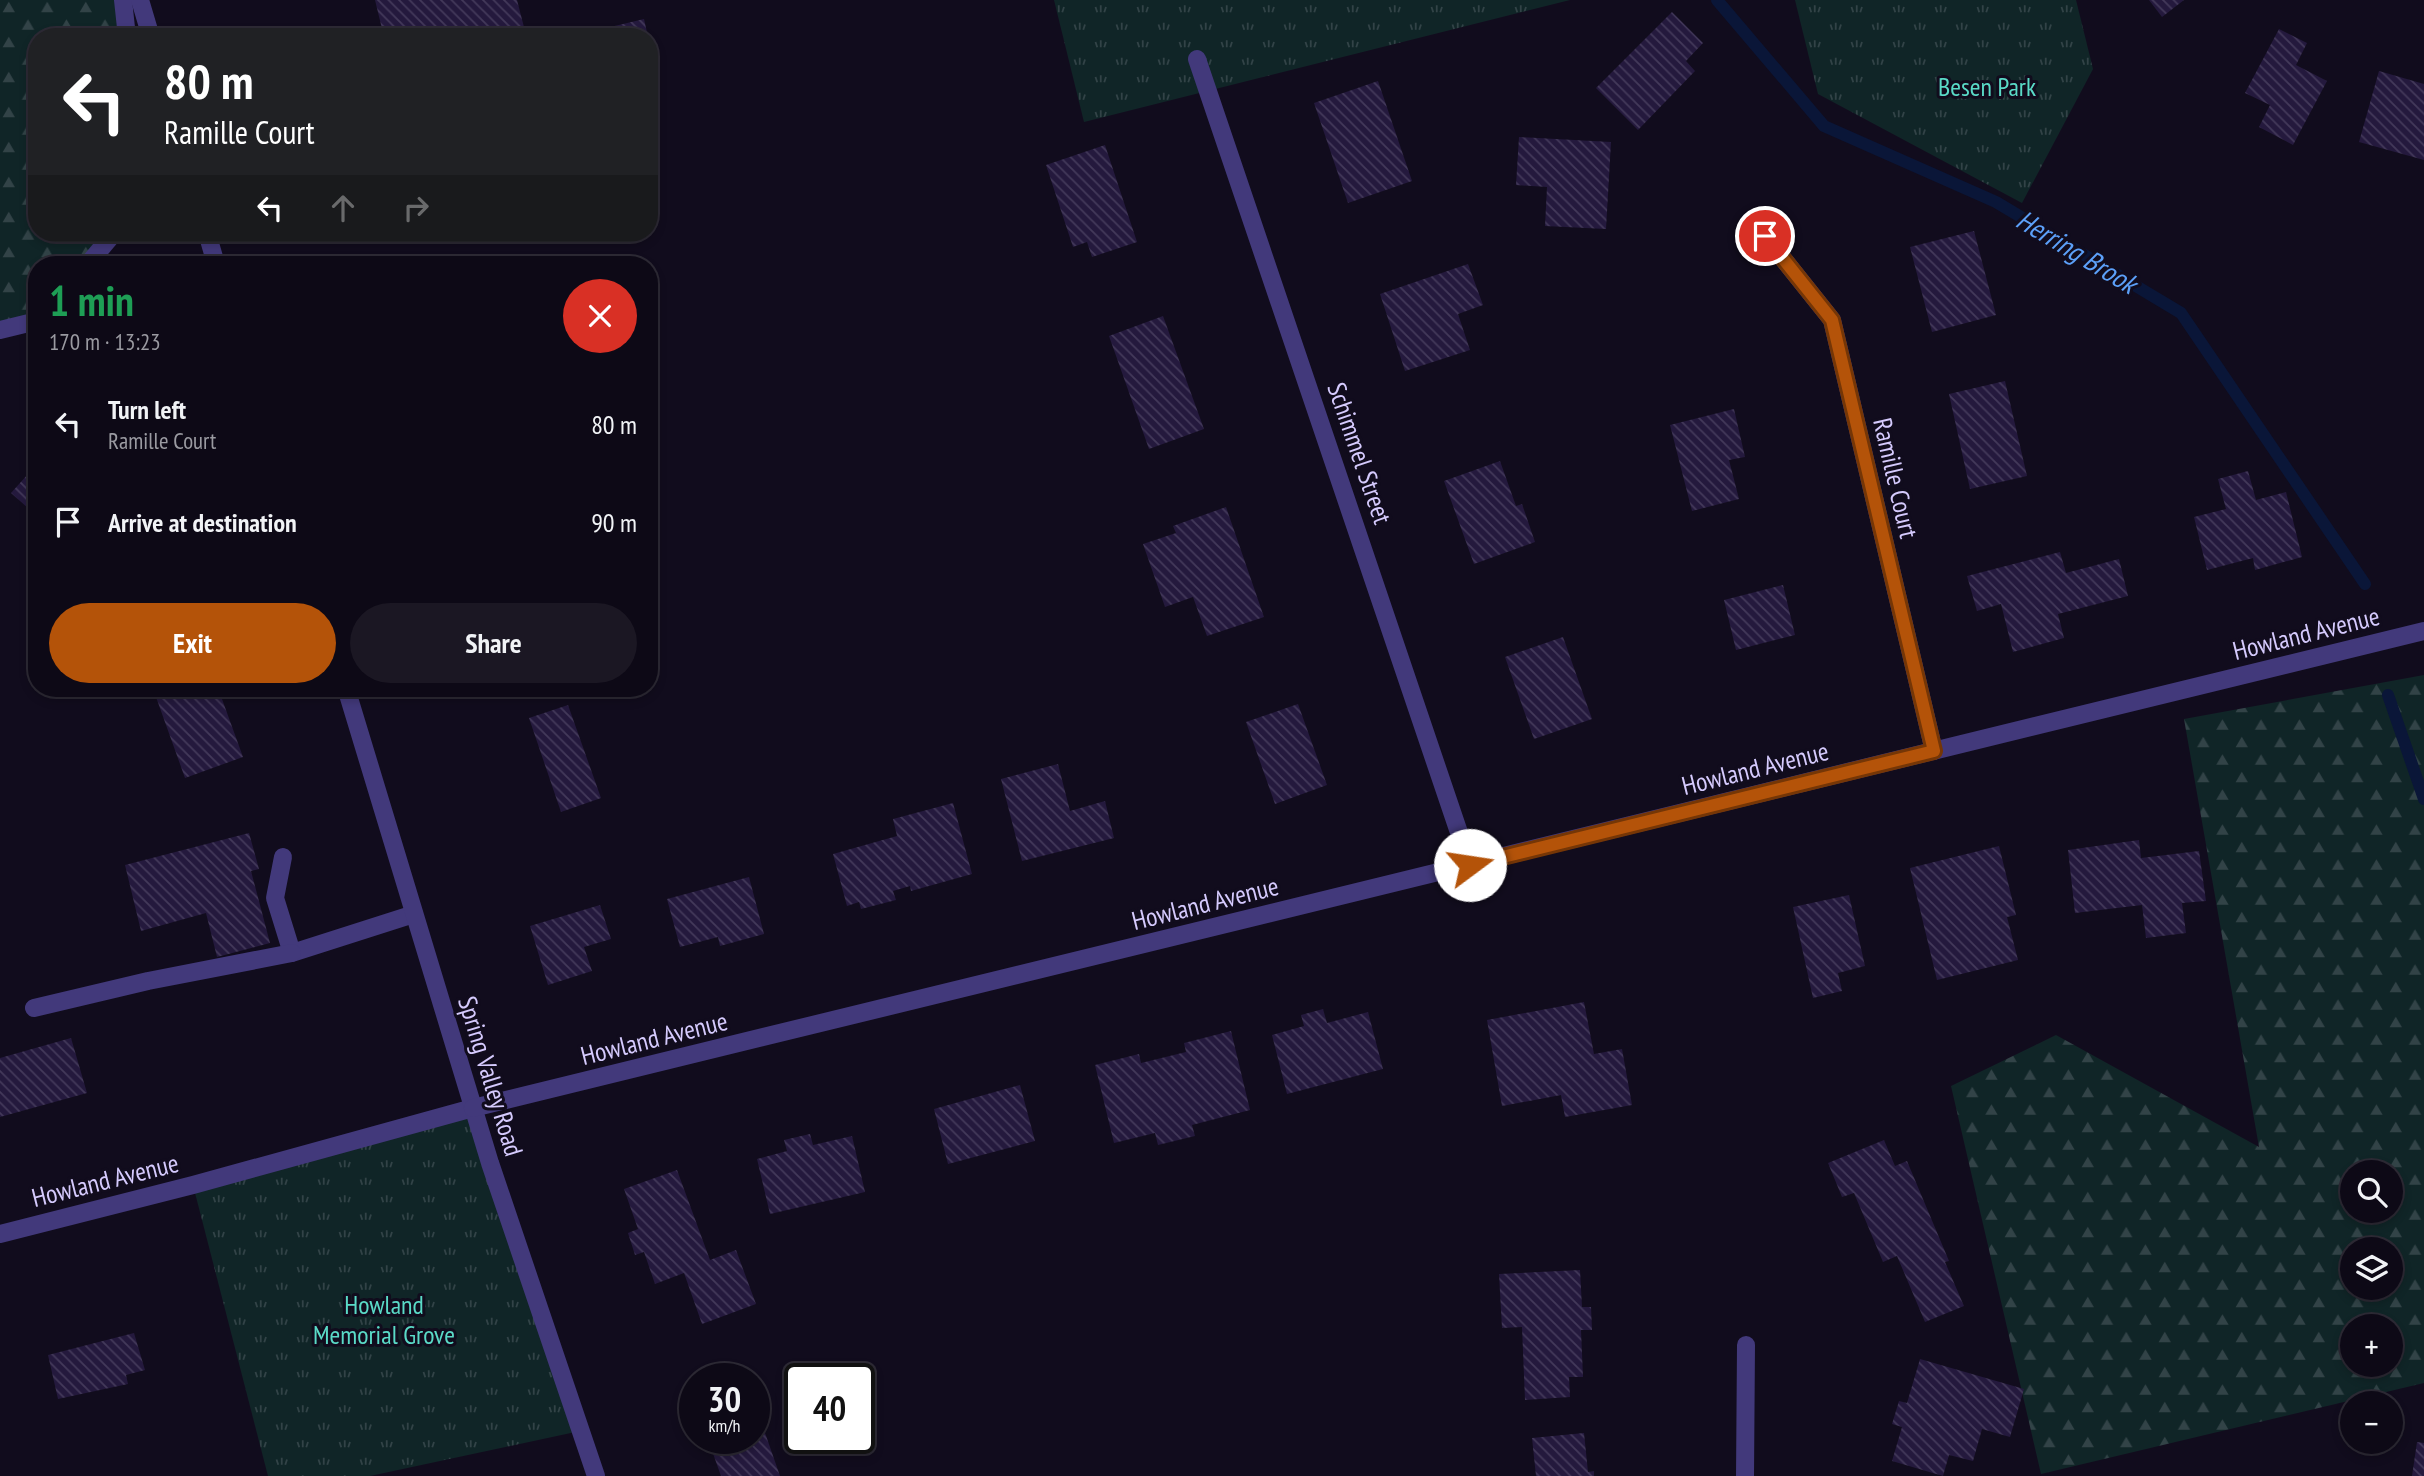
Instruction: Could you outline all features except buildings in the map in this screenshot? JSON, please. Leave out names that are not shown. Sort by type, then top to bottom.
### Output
[{"type":"street","points":[[123,0],[126,28]]},
{"type":"street","points":[[141,0],[149,28]]},
{"type":"street","name":"Schimmel Street","points":[[1197,59],[1470,865]]},
{"type":"street","name":"Ramille Court","points":[[1765,236],[1832,320],[1934,751]]},
{"type":"street","points":[[95,256],[106,242]]},
{"type":"street","points":[[6,328],[28,312]]},
{"type":"street","points":[[6,328],[28,323]]},
{"type":"street","name":"Howland Avenue","points":[[0,1234],[194,1185],[473,1108],[2424,631]]},
{"type":"street","name":"Spring Valley Road","points":[[349,697],[473,1108],[596,1476]]},
{"type":"street","points":[[283,857],[275,898],[292,953]]},
{"type":"street","points":[[34,1008],[148,981],[292,953],[414,914]]},
{"type":"street","points":[[1745,1476],[1746,1345]]},
{"type":"green space","points":[[0,0],[123,0],[126,28],[28,28],[28,242],[106,242],[95,256],[28,256],[28,313],[11,327],[0,330]]},
{"type":"green space","points":[[1054,0],[1570,0],[1084,122]]},
{"type":"green space","name":"Besen Park","points":[[1795,0],[2076,0],[2093,69],[2022,203],[1818,94]]},
{"type":"green space","points":[[2424,675],[2424,1383],[2390,1391],[2340,1391],[2340,1403],[2041,1474],[1951,1086],[2056,1035],[2259,1147],[2184,719]]},
{"type":"green space","name":"Howland Memorial Grove","points":[[473,1108],[580,1431],[370,1476],[268,1476],[193,1185]]},
{"type":"waterway","name":"Herring Brook","points":[[1717,0],[1824,126],[1996,202],[2181,313],[2365,584]]},
{"type":"waterway","name":"Herring Brook","points":[[2388,695],[2424,799]]},
{"type":"route","points":[[1470,865],[1934,751],[1832,320],[1765,236]]}]
